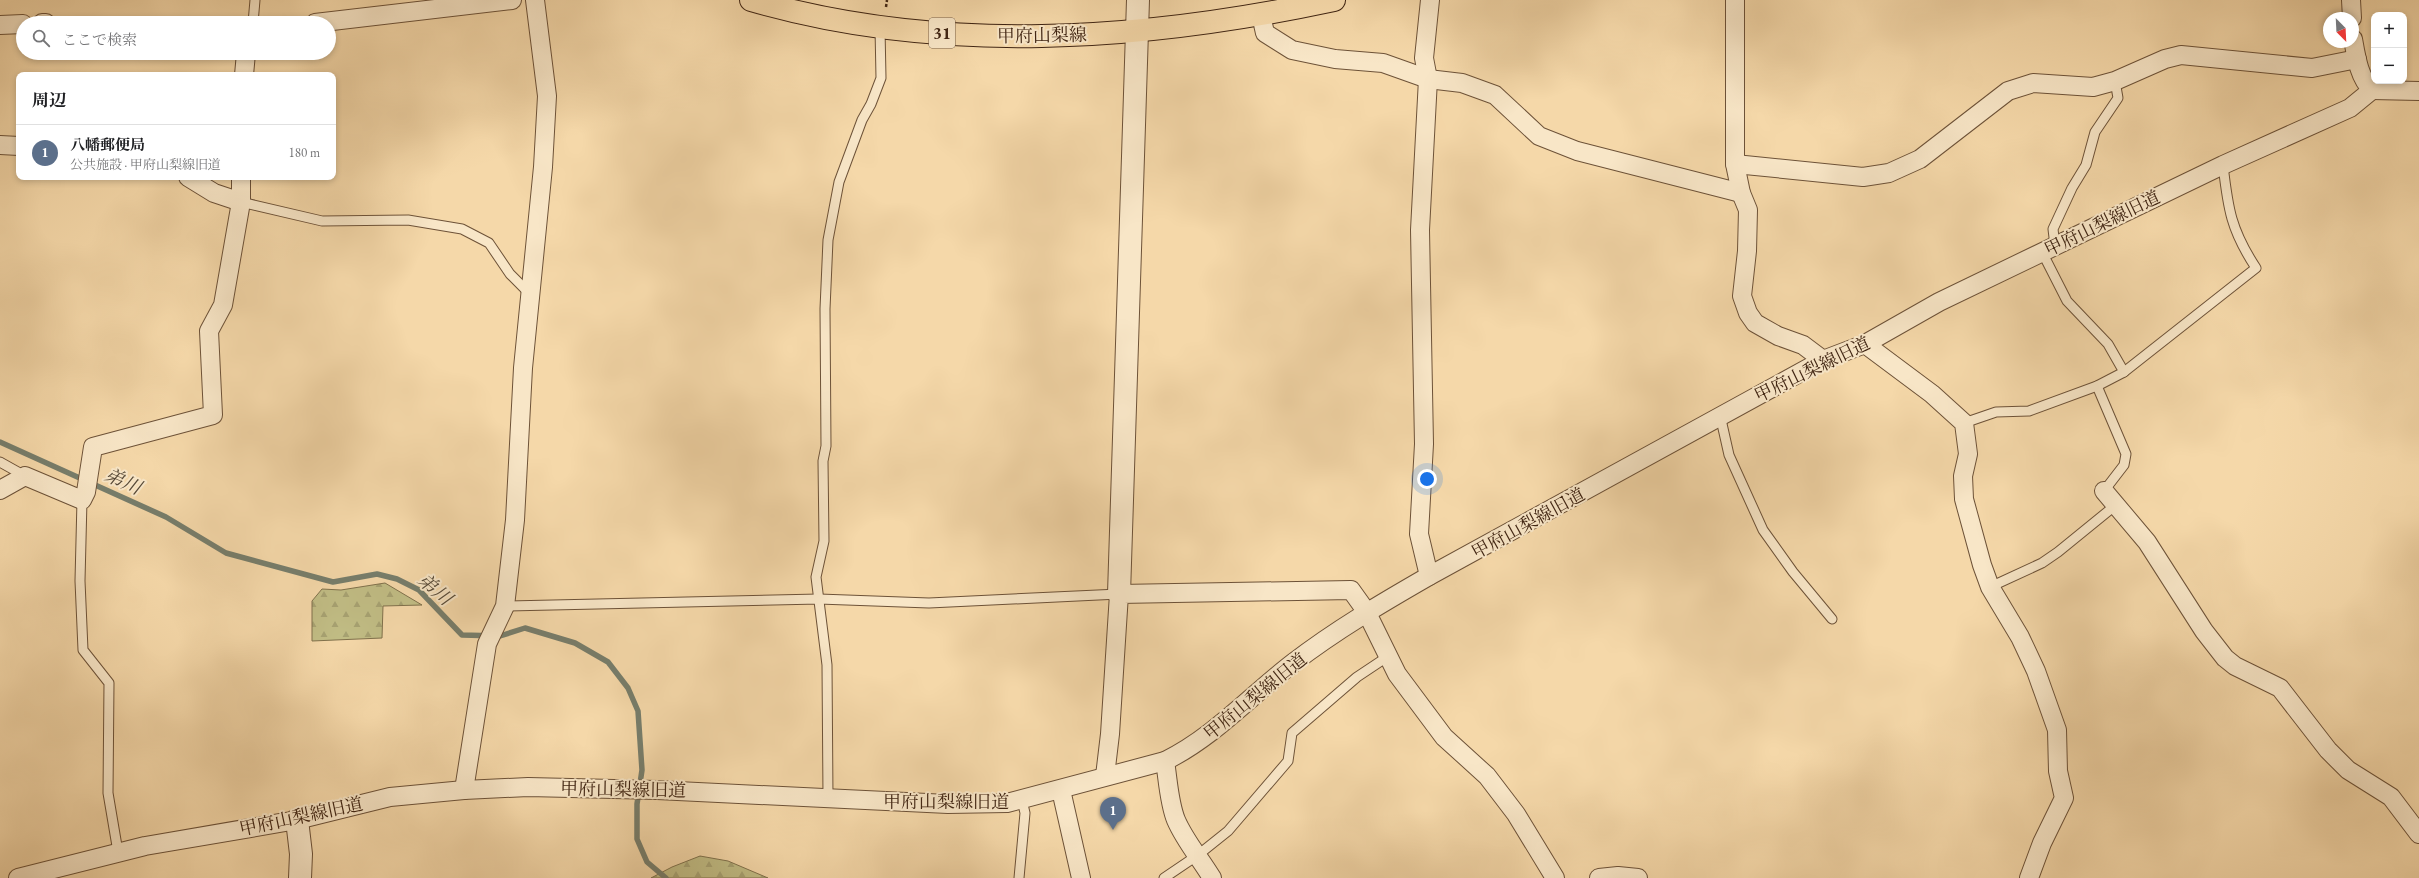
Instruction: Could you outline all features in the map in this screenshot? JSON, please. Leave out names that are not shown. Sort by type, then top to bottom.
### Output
[{"type":"main road","name":"甲府山梨線","points":[[750,0],[796,13],[880,28],[1006,37],[1136,31],[1262,15],[1334,0]]},
{"type":"street","points":[[336,21],[512,0]]},
{"type":"street","points":[[464,790],[487,644],[502,612],[517,505],[529,293],[543,167],[547,96],[535,0]]},
{"type":"street","points":[[1105,776],[1110,734],[1119,594],[1138,0]]},
{"type":"street","points":[[1429,576],[1420,534],[1424,444],[1420,230],[1428,78],[1424,58],[1430,0]]},
{"type":"street","points":[[1735,0],[1735,164],[1741,193],[1748,210],[1747,252],[1742,296],[1748,313],[1756,323],[1778,336],[1803,345],[1824,360]]},
{"type":"street","points":[[2351,0],[2352,12]]},
{"type":"street","points":[[1262,15],[1265,33],[1292,50],[1335,59],[1383,63],[1428,78],[1462,83],[1495,95],[1539,136],[1577,151],[1741,193]]},
{"type":"street","points":[[0,25],[16,24]]},
{"type":"street","points":[[2355,48],[2357,59],[2367,85],[2372,90],[2419,91]]},
{"type":"street","points":[[1735,164],[1862,177],[1889,173],[1920,159],[2008,92],[2033,83],[2093,87],[2115,81],[2165,59],[2181,55],[2312,68],[2357,59]]},
{"type":"street","points":[[244,72],[245,60]]},
{"type":"street","name":"甲府山梨線旧道","points":[[18,878],[118,852],[297,820],[390,797],[464,790],[528,787],[618,788],[948,804],[1007,804],[1061,790],[1105,776],[1165,762],[1186,751],[1221,725],[1292,664],[1366,611],[1720,415],[1824,360],[1865,344],[1939,302],[2223,165],[2350,108],[2372,90]]},
{"type":"street","points":[[0,145],[16,146]]},
{"type":"street","points":[[193,180],[214,193],[241,202]]},
{"type":"street","points":[[0,490],[25,476],[84,496],[90,470],[93,447],[213,415],[209,331],[223,305],[241,202],[241,180]]},
{"type":"street","points":[[1865,344],[1932,394],[1964,423],[1968,454],[1963,476],[1964,499],[1990,587],[2020,637],[2036,671],[2057,730],[2058,771],[2064,798],[2042,843],[2032,877]]},
{"type":"street","points":[[2104,490],[2147,542],[2204,631],[2225,658],[2235,666],[2280,688],[2328,750],[2348,770],[2391,797],[2419,834]]},
{"type":"street","points":[[1119,594],[1351,590],[1366,611],[1396,674],[1444,737],[1487,776],[1506,801],[1554,878]]},
{"type":"street","points":[[1165,762],[1175,818],[1186,840],[1198,855],[1212,878]]},
{"type":"street","points":[[1061,790],[1081,878]]},
{"type":"street","points":[[297,820],[301,854],[300,878]]},
{"type":"street","points":[[1599,878],[1618,876],[1638,878]]},
{"type":"lane","points":[[254,16],[255,0]]},
{"type":"lane","points":[[828,797],[827,665],[816,577],[824,541],[823,461],[826,446],[825,309],[828,240],[839,182],[862,120],[871,104],[881,78],[880,28]]},
{"type":"lane","points":[[2115,81],[2118,98],[2094,132],[2086,165],[2072,188],[2053,228],[2048,249],[2067,301],[2108,344],[2124,372]]},
{"type":"lane","points":[[1964,423],[1996,412],[2029,411],[2097,386],[2124,372],[2256,268],[2241,246],[2228,212],[2223,165]]},
{"type":"lane","points":[[241,202],[322,221],[408,220],[462,229],[489,243],[510,274],[529,293]]},
{"type":"lane","points":[[2097,386],[2126,454],[2124,465],[2104,490]]},
{"type":"lane","points":[[1720,415],[1728,455],[1764,530],[1793,572],[1832,619]]},
{"type":"lane","points":[[0,462],[25,476]]},
{"type":"lane","points":[[84,496],[80,581],[83,650],[109,683],[108,793],[118,852]]},
{"type":"lane","points":[[1990,587],[2042,563],[2058,552],[2117,504]]},
{"type":"lane","points":[[502,612],[819,599],[929,603],[1119,594]]},
{"type":"lane","points":[[1164,878],[1198,855],[1228,831],[1288,760],[1292,733],[1357,677],[1387,657]]},
{"type":"lane","points":[[1020,878],[1025,813],[1022,800]]},
{"type":"green space","points":[[385,583],[422,605],[383,606],[382,638],[312,641],[312,601],[322,589],[341,590]]},
{"type":"green space","points":[[700,856],[728,861],[768,878],[651,878],[672,867]]},
{"type":"waterway","name":"弟川","points":[[0,442],[166,517],[226,553],[333,582],[377,574],[397,579],[419,590],[462,635],[500,636],[525,628],[575,643],[608,662],[628,688],[638,711],[642,770],[637,804],[637,839],[647,862],[666,878]]},
{"type":"place","name":"八幡郵便局","points":[[1113,830]]}]
